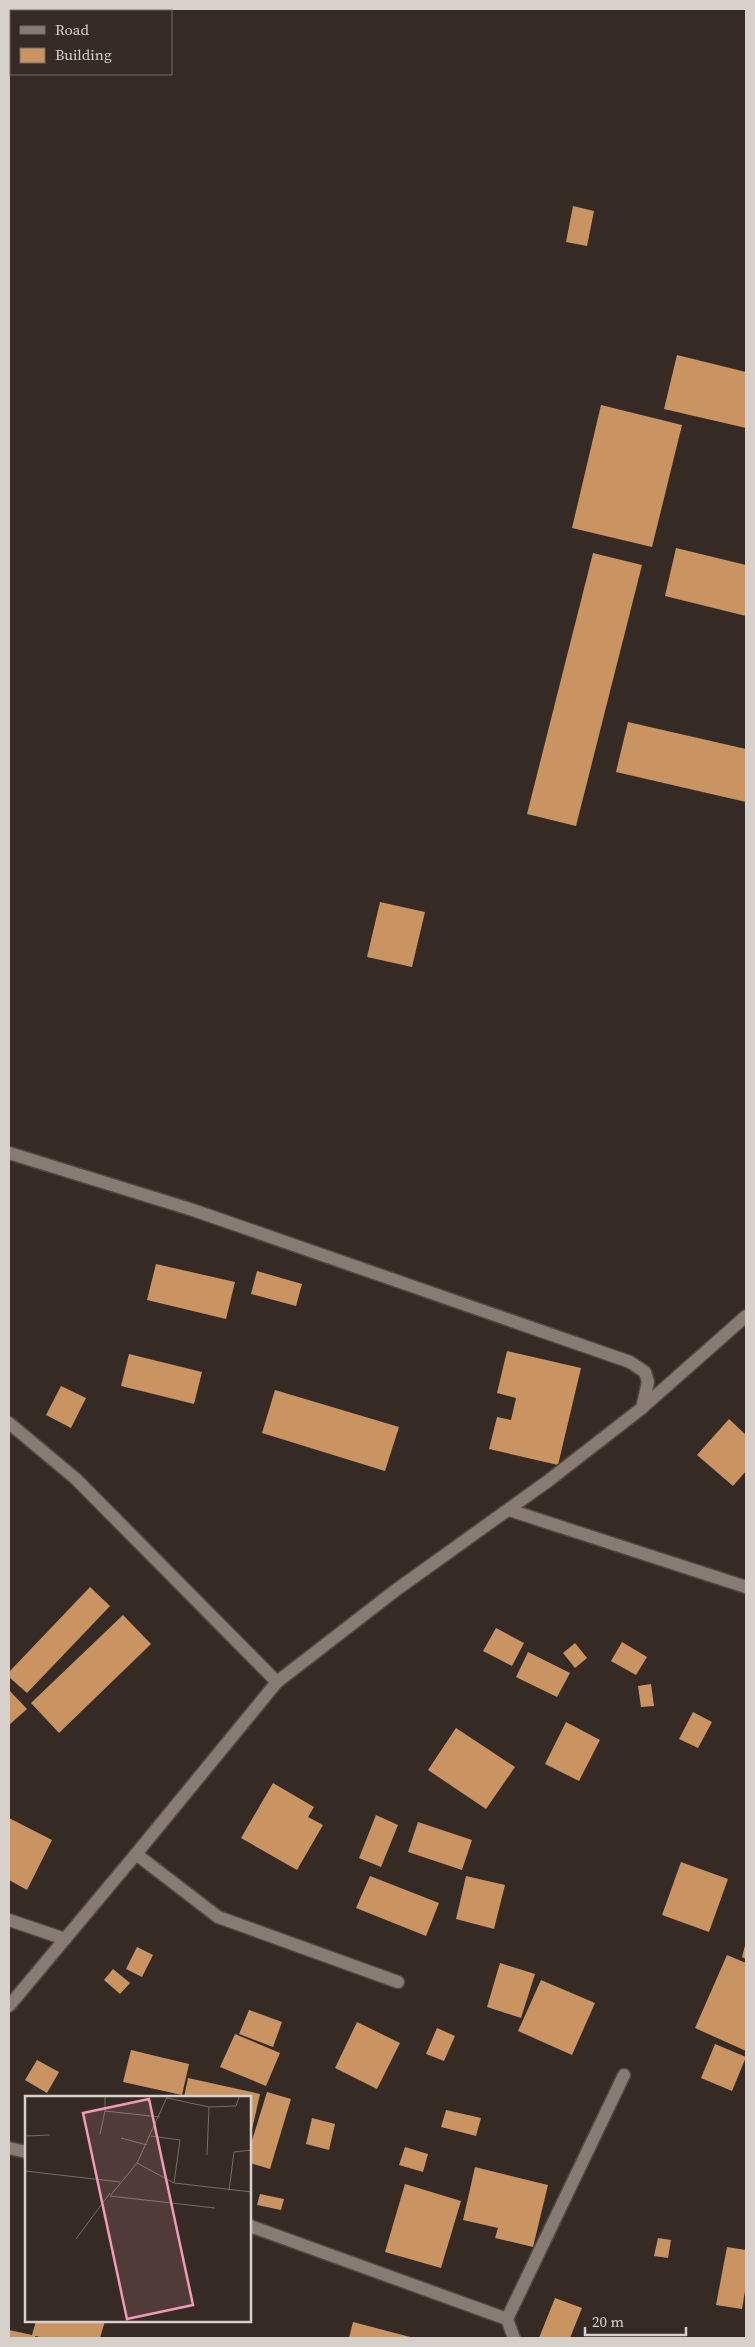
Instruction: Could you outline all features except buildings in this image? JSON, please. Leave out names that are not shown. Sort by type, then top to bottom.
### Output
[{"type":"street","points":[[9,1153],[193,1210],[630,1362],[645,1372],[648,1382],[642,1408]]},
{"type":"street","points":[[9,2006],[277,1682],[396,1590],[508,1510],[642,1408],[746,1316]]},
{"type":"street","points":[[9,1423],[76,1479],[277,1682]]},
{"type":"street","points":[[508,1510],[746,1587]]},
{"type":"street","points":[[136,1854],[218,1917],[398,1982]]},
{"type":"street","points":[[9,1920],[65,1939]]},
{"type":"street","points":[[506,2319],[624,2075]]},
{"type":"street","points":[[9,2148],[25,2152]]},
{"type":"street","points":[[251,2226],[506,2319],[514,2338]]}]
